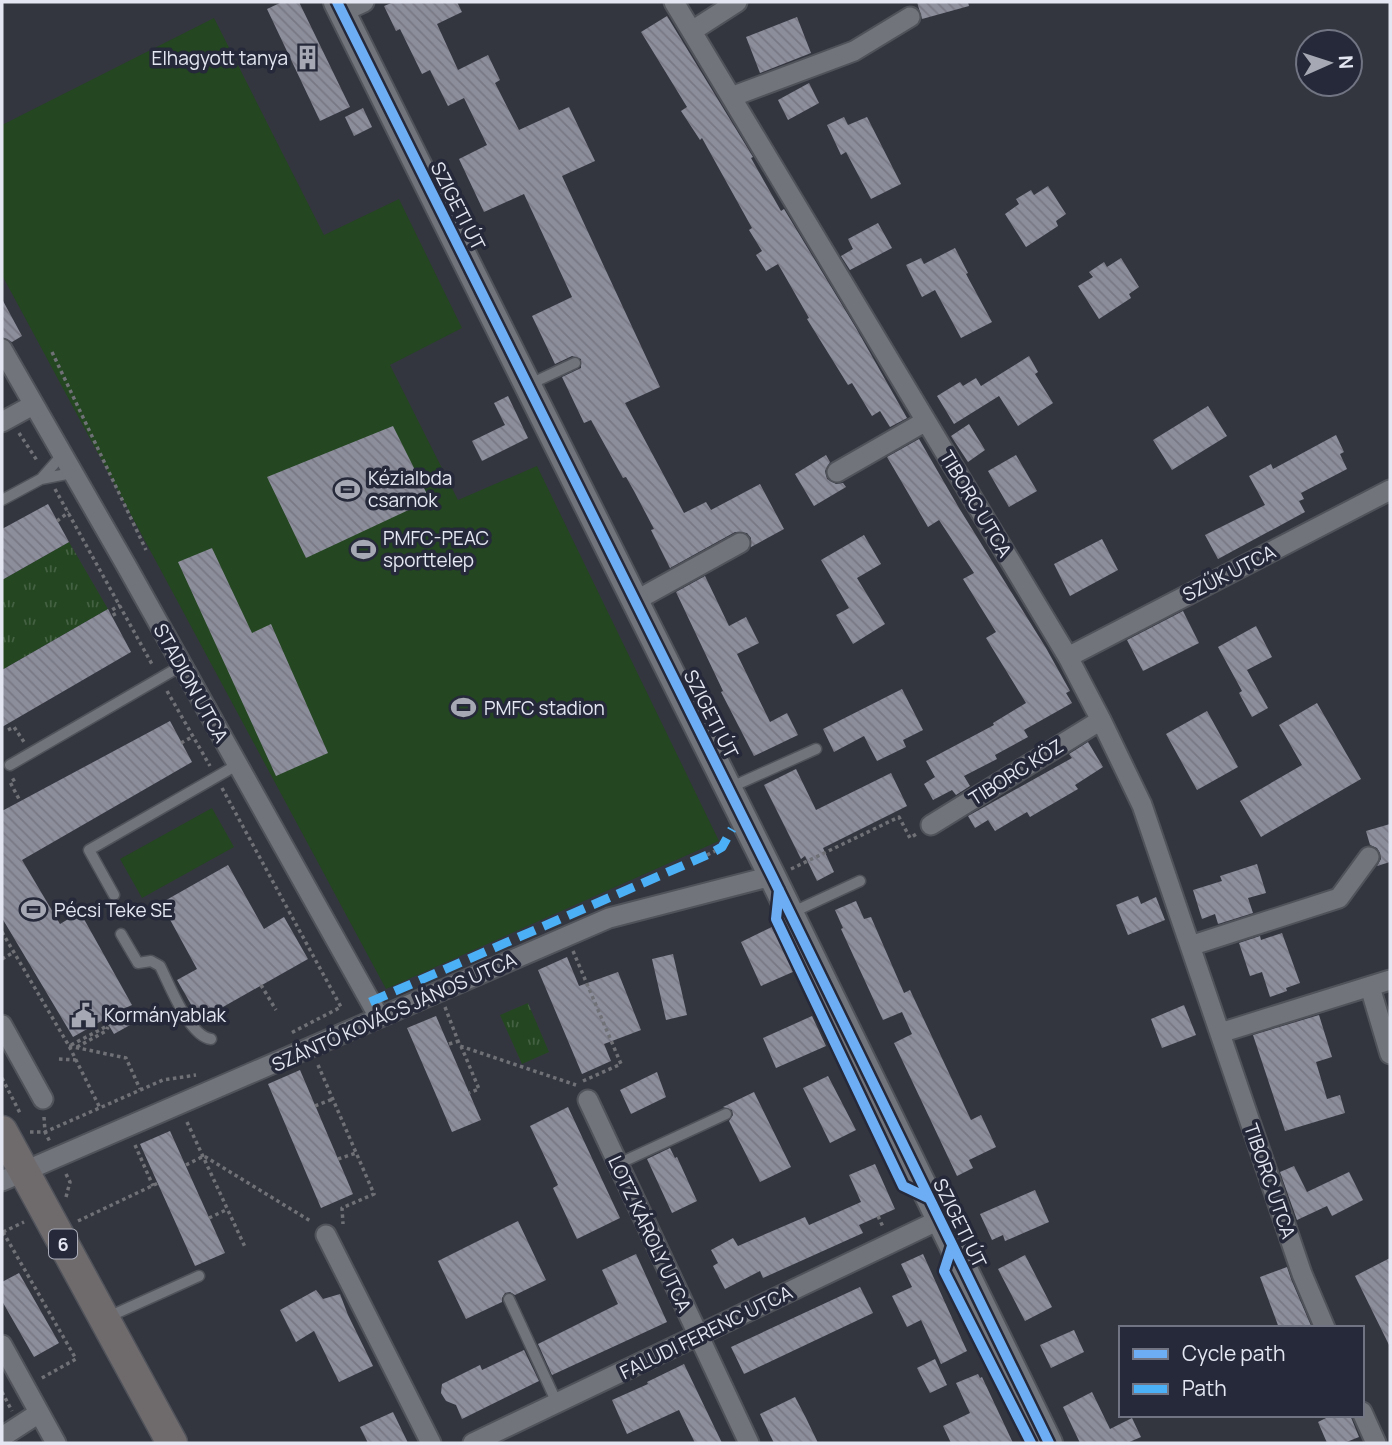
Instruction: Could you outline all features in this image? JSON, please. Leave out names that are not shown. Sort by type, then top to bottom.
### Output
[{"type":"main road","name":"6","points":[[2,1131],[12,1175],[104,1319],[172,1443]]},
{"type":"street","name":"TIBORC UTCA","points":[[674,2],[1068,656],[1143,805],[1302,1274],[1324,1326]]},
{"type":"street","points":[[692,31],[737,2]]},
{"type":"street","name":"SZIGETI ÚT","points":[[347,5],[528,385],[1049,1443]]},
{"type":"street","points":[[732,97],[854,51],[910,17]]},
{"type":"street","name":"STADION UTCA","points":[[2,349],[379,1017]]},
{"type":"street","points":[[8,427],[33,405]]},
{"type":"street","points":[[837,472],[926,421]]},
{"type":"street","name":"SZŰK UTCA","points":[[1068,656],[1390,490]]},
{"type":"street","points":[[635,601],[740,543]]},
{"type":"street","name":"TIBORC KÖZ","points":[[931,825],[1101,720]]},
{"type":"street","points":[[1190,946],[1339,898],[1369,857]]},
{"type":"street","name":"SZÁNTÓ KOVÁCS JÁNOS UTCA","points":[[12,1175],[232,1083],[609,918],[772,876]]},
{"type":"street","points":[[1220,1033],[1390,980]]},
{"type":"street","points":[[1370,987],[1390,1054]]},
{"type":"street","points":[[2,1025],[43,1098]]},
{"type":"street","name":"LOTZ KÁROLY UTCA","points":[[582,1092],[749,1443]]},
{"type":"street","name":"FALUDI FERENC UTCA","points":[[473,1443],[939,1220]]},
{"type":"street","points":[[335,1231],[431,1443]]},
{"type":"street","points":[[2,1345],[17,1387],[33,1417],[56,1443]]},
{"type":"street","points":[[1364,1416],[1376,1443]]},
{"type":"street","points":[[2,1437],[33,1417]]},
{"type":"lane","points":[[528,385],[575,363]]},
{"type":"lane","points":[[45,477],[62,455]]},
{"type":"lane","points":[[2,500],[45,477],[72,473]]},
{"type":"lane","points":[[10,765],[181,666]]},
{"type":"lane","points":[[728,788],[816,749]]},
{"type":"lane","points":[[114,895],[89,849],[237,765]]},
{"type":"lane","points":[[790,913],[860,881]]},
{"type":"lane","points":[[121,934],[138,964],[150,961],[160,966],[191,1025],[198,1035],[211,1040]]},
{"type":"lane","points":[[618,1164],[726,1114]]},
{"type":"lane","points":[[104,1319],[199,1276]]},
{"type":"lane","points":[[509,1299],[557,1403]]},
{"type":"path","points":[[52,352],[146,550]]},
{"type":"path","points":[[8,427],[20,434],[69,512],[339,1003],[341,1007],[333,1012]]},
{"type":"path","points":[[57,521],[69,512]]},
{"type":"path","points":[[115,616],[112,610],[120,606]]},
{"type":"path","points":[[8,730],[14,727],[30,753]]},
{"type":"path","points":[[181,743],[193,737]]},
{"type":"path","points":[[18,777],[10,782],[20,801]]},
{"type":"path","points":[[772,876],[899,817],[910,838]]},
{"type":"path","points":[[707,855],[715,851]]},
{"type":"path","points":[[2,932],[69,1046],[100,1108]]},
{"type":"path","points":[[449,1044],[460,1043],[582,1092],[621,1064],[573,949],[583,945]]},
{"type":"path","points":[[2,959],[14,952]]},
{"type":"path","points":[[579,986],[587,983]]},
{"type":"path","points":[[261,985],[276,1010]]},
{"type":"path","points":[[439,991],[479,1089],[469,1093]]},
{"type":"path","points":[[69,1046],[109,1025],[106,1031],[75,1048]]},
{"type":"path","points":[[600,1034],[607,1031]]},
{"type":"path","points":[[69,1046],[126,1058],[141,1090]]},
{"type":"path","points":[[204,1156],[316,1224],[335,1231],[342,1208],[374,1194],[310,1047]]},
{"type":"path","points":[[59,1059],[76,1060]]},
{"type":"path","points":[[46,1132],[163,1080]]},
{"type":"path","points":[[315,1106],[333,1099]]},
{"type":"path","points":[[179,1103],[245,1247]]},
{"type":"path","points":[[76,1222],[155,1185],[131,1136]]},
{"type":"path","points":[[338,1159],[356,1153]]},
{"type":"path","points":[[186,1165],[204,1156]]},
{"type":"path","points":[[209,1219],[228,1209]]},
{"type":"path","points":[[878,1216],[885,1231]]},
{"type":"path","points":[[3,1232],[76,1359],[17,1387],[33,1417]]},
{"type":"green space","name":"PMFC-PEAC sporttelep","points":[[214,18],[324,235],[399,199],[462,328],[390,365],[458,500],[537,466],[719,841],[386,989],[2,275],[2,125]]},
{"type":"green space","points":[[69,542],[108,609],[2,670],[2,580]]},
{"type":"green space","points":[[212,808],[234,847],[142,898],[120,859]]},
{"type":"green space","points":[[528,1003],[549,1052],[522,1064],[500,1015]]},
{"type":"building","name":"Elhagyott tanya","points":[[282,2],[299,2],[350,107],[320,121],[267,9]]},
{"type":"building","points":[[394,2],[457,2],[462,12],[437,24],[458,70],[488,55],[500,80],[495,83],[519,130],[569,107],[595,161],[562,176],[660,387],[625,403],[684,513],[706,502],[711,510],[760,484],[784,529],[751,547],[751,538],[747,533],[735,532],[670,568],[634,491],[626,477],[623,478],[591,420],[584,423],[562,377],[581,368],[581,359],[572,356],[555,364],[532,316],[572,297],[524,194],[484,212],[459,159],[487,145],[464,98],[448,106],[430,70],[422,74],[400,29],[396,31],[384,6]]},
{"type":"building","points":[[917,2],[968,2],[969,6],[922,19]]},
{"type":"building","points":[[667,16],[753,157],[751,158],[781,211],[784,209],[856,328],[907,418],[890,427],[880,411],[872,416],[852,383],[848,385],[807,319],[809,318],[778,264],[766,271],[756,255],[762,251],[749,230],[752,228],[702,138],[700,140],[681,111],[687,107],[641,32]]},
{"type":"building","points":[[797,17],[811,53],[760,73],[746,37]]},
{"type":"building","points":[[809,83],[819,103],[788,120],[778,100]]},
{"type":"building","points":[[363,108],[372,127],[354,136],[345,117]]},
{"type":"building","points":[[844,117],[848,125],[867,117],[901,184],[871,199],[846,152],[841,155],[827,125]]},
{"type":"building","points":[[1048,186],[1066,214],[1056,221],[1058,226],[1026,247],[1005,214],[1019,204],[1016,199],[1031,190],[1034,195]]},
{"type":"building","points":[[878,223],[892,248],[850,270],[841,256],[853,249],[848,239]]},
{"type":"building","points":[[955,248],[992,322],[961,338],[935,290],[922,297],[906,265],[921,258],[924,264]]},
{"type":"building","points":[[1121,258],[1139,287],[1129,294],[1131,298],[1099,319],[1078,286],[1093,277],[1089,272],[1104,262],[1107,267]]},
{"type":"building","points":[[2,299],[22,336],[12,342],[2,337]]},
{"type":"building","points":[[1029,356],[1038,372],[1035,374],[1053,403],[1018,426],[999,396],[954,424],[937,396],[960,382],[963,386],[976,378],[981,386]]},
{"type":"building","points":[[508,396],[528,438],[482,461],[472,441],[505,425],[494,403]]},
{"type":"building","points":[[1208,406],[1227,436],[1172,470],[1153,440]]},
{"type":"building","points":[[969,424],[985,450],[968,462],[951,436]]},
{"type":"building","name":"Kézialbda csarnok","points":[[393,426],[430,500],[306,558],[267,477]]},
{"type":"building","points":[[1336,435],[1344,452],[1340,454],[1347,469],[1301,493],[1304,499],[1299,501],[1305,512],[1218,559],[1205,535],[1265,505],[1249,476],[1271,464],[1273,469]]},
{"type":"building","points":[[919,439],[1046,648],[1070,691],[1066,693],[1072,703],[1024,730],[1028,737],[995,755],[997,759],[964,776],[970,786],[956,795],[952,790],[933,800],[924,784],[935,777],[926,761],[994,725],[993,723],[1026,703],[986,638],[996,632],[963,579],[974,573],[939,520],[928,527],[887,457]]},
{"type":"building","points":[[826,455],[830,462],[825,471],[827,479],[836,484],[843,483],[846,487],[814,506],[795,474]]},
{"type":"building","points":[[1016,455],[1037,491],[1009,507],[988,471]]},
{"type":"building","points":[[48,504],[69,542],[2,580],[2,529]]},
{"type":"building","points":[[864,535],[881,564],[857,578],[885,624],[853,644],[836,615],[849,608],[821,560]]},
{"type":"building","points":[[1102,539],[1118,570],[1070,596],[1054,564]]},
{"type":"building","points":[[212,548],[252,633],[271,624],[328,753],[276,776],[178,562]]},
{"type":"building","points":[[705,576],[729,626],[746,617],[759,643],[737,654],[770,722],[787,713],[798,735],[754,756],[721,692],[723,691],[676,592]]},
{"type":"building","points":[[108,609],[131,652],[2,727],[2,670]]},
{"type":"building","points":[[1183,611],[1199,643],[1143,671],[1127,640]]},
{"type":"building","points":[[1256,626],[1272,657],[1247,670],[1268,708],[1252,717],[1239,693],[1242,691],[1218,647]]},
{"type":"building","points":[[902,689],[923,730],[903,740],[906,747],[877,761],[864,736],[834,752],[823,729]]},
{"type":"building","points":[[1317,703],[1361,779],[1261,837],[1240,801],[1302,765],[1279,725]]},
{"type":"building","points":[[1207,711],[1238,767],[1197,790],[1166,734]]},
{"type":"building","points":[[170,721],[192,762],[22,860],[60,924],[80,912],[132,1005],[121,1010],[130,1025],[114,1034],[105,1019],[73,1037],[2,918],[2,811]]},
{"type":"building","points":[[1088,742],[1103,767],[1075,785],[1078,789],[1030,817],[1027,812],[995,831],[988,820],[975,828],[968,816],[1072,758],[1069,754]]},
{"type":"building","points":[[796,769],[816,810],[891,773],[907,806],[823,848],[834,872],[817,881],[805,856],[801,859],[764,785]]},
{"type":"building","points":[[1390,824],[1390,862],[1377,866],[1381,859],[1380,853],[1370,845],[1366,831]]},
{"type":"building","points":[[1257,864],[1266,893],[1248,898],[1253,913],[1218,924],[1215,914],[1202,919],[1193,890],[1222,881],[1220,876]]},
{"type":"building","points":[[228,865],[264,929],[284,917],[308,959],[200,1020],[177,980],[197,969],[161,903]]},
{"type":"building","points":[[1138,896],[1141,904],[1156,897],[1165,920],[1128,935],[1116,905]]},
{"type":"building","points":[[856,901],[864,919],[871,917],[904,993],[910,990],[971,1120],[981,1115],[996,1147],[969,1160],[973,1168],[957,1176],[894,1043],[912,1034],[902,1012],[883,1020],[841,929],[843,928],[835,910]]},
{"type":"building","points":[[774,926],[795,971],[761,986],[741,942]]},
{"type":"building","points":[[1282,933],[1300,983],[1270,997],[1262,972],[1250,976],[1239,943]]},
{"type":"building","points":[[673,954],[687,1015],[666,1020],[652,959]]},
{"type":"building","points":[[567,957],[579,986],[618,972],[641,1030],[604,1044],[611,1061],[582,1074],[538,970]]},
{"type":"building","points":[[1184,1005],[1196,1035],[1162,1048],[1151,1019]]},
{"type":"building","points":[[1319,1015],[1332,1057],[1316,1062],[1327,1099],[1340,1095],[1345,1113],[1285,1131],[1253,1035]]},
{"type":"building","points":[[436,1016],[481,1120],[452,1132],[407,1028]]},
{"type":"building","points":[[812,1016],[826,1046],[776,1068],[763,1038]]},
{"type":"building","points":[[300,1070],[353,1194],[321,1208],[268,1084]]},
{"type":"building","points":[[657,1072],[666,1097],[631,1114],[620,1090]]},
{"type":"building","points":[[828,1076],[856,1130],[830,1143],[803,1088]]},
{"type":"building","points":[[754,1092],[791,1167],[760,1182],[729,1121],[733,1115],[732,1110],[723,1107]]},
{"type":"building","points":[[568,1107],[620,1218],[577,1239],[553,1188],[558,1185],[530,1126]]},
{"type":"building","points":[[170,1131],[225,1253],[195,1266],[140,1144]]},
{"type":"building","points":[[670,1148],[675,1158],[677,1157],[697,1201],[672,1213],[647,1159]]},
{"type":"building","points":[[875,1164],[895,1209],[859,1225],[863,1233],[763,1278],[760,1271],[725,1289],[713,1266],[718,1263],[711,1250],[733,1238],[738,1246],[805,1217],[809,1225],[861,1202],[849,1175]]},
{"type":"building","points":[[1294,1166],[1307,1192],[1349,1172],[1363,1200],[1332,1216],[1327,1206],[1297,1220],[1280,1172]]},
{"type":"building","points":[[1035,1190],[1049,1222],[1005,1241],[1003,1235],[992,1240],[980,1214]]},
{"type":"building","points":[[518,1221],[546,1280],[515,1295],[505,1293],[502,1302],[466,1319],[438,1261]]},
{"type":"building","points":[[636,1254],[667,1322],[552,1375],[538,1344],[618,1304],[602,1270]]},
{"type":"building","points":[[923,1254],[967,1351],[941,1364],[921,1320],[907,1327],[892,1296],[912,1287],[901,1264]]},
{"type":"building","points":[[1025,1255],[1052,1307],[1025,1321],[998,1269]]},
{"type":"building","points":[[1390,1258],[1390,1347],[1355,1276]]},
{"type":"building","points":[[1287,1267],[1311,1326],[1278,1326],[1260,1277]]},
{"type":"building","points":[[19,1273],[59,1343],[34,1357],[2,1301],[2,1282]]},
{"type":"building","points":[[860,1287],[873,1313],[744,1374],[731,1347]]},
{"type":"building","points":[[316,1290],[323,1299],[340,1294],[373,1366],[339,1382],[314,1331],[296,1342],[280,1310]]},
{"type":"building","points":[[1074,1330],[1084,1352],[1051,1368],[1040,1345]]},
{"type":"building","points":[[524,1350],[539,1381],[462,1419],[456,1405],[446,1401],[441,1393],[442,1384],[480,1365],[482,1370]]},
{"type":"building","points":[[935,1359],[947,1385],[930,1393],[917,1368]]},
{"type":"building","points":[[684,1364],[722,1443],[695,1443],[679,1410],[627,1434],[612,1400]]},
{"type":"building","points":[[978,1374],[982,1377],[1013,1443],[951,1443],[943,1426],[970,1413],[956,1383]]},
{"type":"building","points":[[1092,1392],[1110,1429],[1132,1418],[1141,1437],[1127,1443],[1080,1443],[1063,1407]]},
{"type":"building","points":[[795,1397],[818,1443],[774,1443],[760,1414]]},
{"type":"building","points":[[393,1412],[408,1443],[368,1443],[360,1427]]},
{"type":"building","points":[[1328,1417],[1351,1417],[1359,1437],[1344,1443],[1327,1443],[1318,1422]]},
{"type":"marked path","points":[[715,851],[722,847],[732,829]]},
{"type":"marked path","points":[[370,1002],[707,855]]},
{"type":"cycle path","points":[[337,2],[772,876],[1049,1443]]},
{"type":"cycle path","points":[[779,890],[776,919],[903,1186],[928,1198]]},
{"type":"cycle path","points":[[952,1246],[944,1271],[1031,1443]]},
{"type":"place","name":"Elhagyott tanya","points":[[308,58]]},
{"type":"place","name":"Kézialbda csarnok","points":[[348,489]]},
{"type":"place","name":"PMFC-PEAC sporttelep","points":[[363,549]]},
{"type":"place","name":"PMFC stadion","points":[[464,708]]},
{"type":"place","name":"Pécsi Teke SE","points":[[34,910]]},
{"type":"place","name":"Kormányablak","points":[[84,1015]]}]
